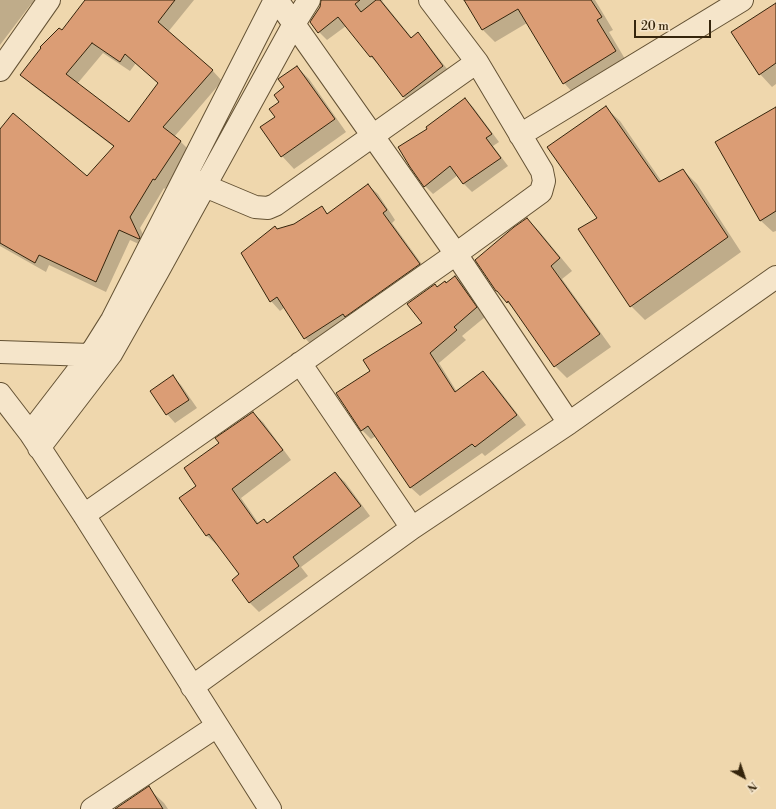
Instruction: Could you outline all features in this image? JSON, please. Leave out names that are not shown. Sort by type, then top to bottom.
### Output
[{"type":"street","points":[[0,70],[49,0]]},
{"type":"street","points":[[35,441],[112,320],[276,0],[456,254],[569,423]]},
{"type":"street","points":[[35,441],[111,354],[294,24],[309,0]]},
{"type":"street","points":[[84,515],[456,254],[541,192],[544,181],[542,171],[477,62],[430,0]]},
{"type":"street","points":[[520,135],[742,0]]},
{"type":"street","points":[[186,175],[205,186],[255,207],[268,208],[275,205],[477,62]]},
{"type":"street","points":[[192,687],[412,528],[569,423],[776,277]]},
{"type":"street","points":[[0,352],[90,354]]},
{"type":"street","points":[[300,363],[412,528]]},
{"type":"street","points":[[3,403],[35,441],[84,515],[270,809]]},
{"type":"street","points":[[92,809],[217,726]]},
{"type":"building","points":[[85,0],[175,0],[158,22],[213,70],[163,127],[181,141],[155,180],[153,179],[130,217],[140,238],[139,239],[119,230],[96,282],[39,255],[35,263],[0,243],[0,129],[13,113],[87,176],[114,146],[20,75],[41,48],[40,47],[59,28],[62,30]],"holes":[[[92,43],[120,62],[125,54],[158,83],[129,122],[66,74]]]},
{"type":"building","points":[[321,0],[360,0],[355,4],[361,12],[376,0],[380,0],[411,38],[418,32],[443,66],[403,97],[372,56],[370,57],[338,17],[318,33],[310,22],[320,7]]},
{"type":"building","points":[[464,0],[591,0],[602,17],[597,20],[616,51],[563,84],[518,9],[482,30]]},
{"type":"building","points":[[776,3],[776,63],[759,75],[731,32]]},
{"type":"building","points":[[297,66],[335,119],[281,157],[260,127],[275,117],[269,109],[279,102],[274,95],[284,87],[278,79]]},
{"type":"building","points":[[465,98],[492,134],[486,138],[501,158],[463,184],[450,166],[424,187],[398,147],[427,129],[426,127]]},
{"type":"building","points":[[606,106],[659,182],[683,169],[728,237],[630,307],[578,229],[597,218],[547,147]]},
{"type":"building","points":[[776,107],[776,211],[760,221],[715,142]]},
{"type":"building","points":[[368,184],[387,210],[383,213],[420,264],[345,317],[343,314],[304,339],[277,297],[270,302],[241,253],[275,226],[277,229],[294,224],[322,206],[327,214]]},
{"type":"building","points":[[527,218],[560,258],[551,266],[600,334],[554,367],[508,301],[507,303],[496,291],[475,260]]},
{"type":"building","points":[[455,276],[477,307],[454,327],[457,330],[430,353],[455,392],[483,371],[517,415],[475,447],[472,444],[410,488],[368,426],[361,431],[336,393],[370,371],[363,360],[422,323],[407,304],[435,284],[437,287],[445,281],[446,283]]},
{"type":"building","points":[[173,375],[189,400],[166,415],[150,391]]},
{"type":"building","points":[[253,412],[283,450],[232,489],[257,524],[264,519],[267,523],[335,472],[361,506],[293,557],[299,566],[249,603],[232,580],[239,574],[209,534],[206,536],[179,498],[196,486],[184,468],[219,443],[215,438]]},
{"type":"building","points":[[149,786],[163,809],[115,809]]}]
